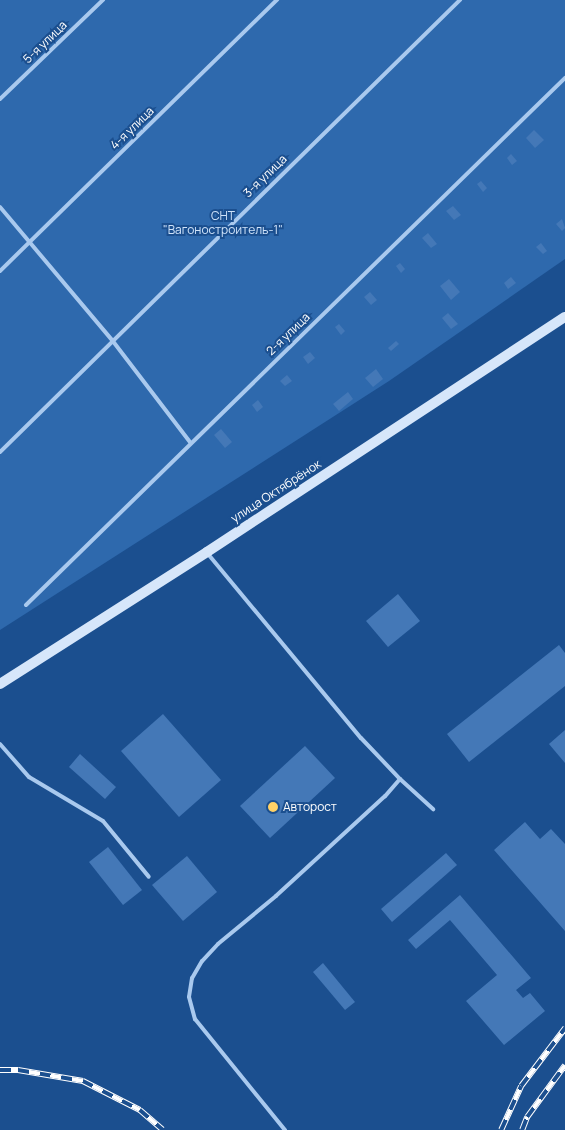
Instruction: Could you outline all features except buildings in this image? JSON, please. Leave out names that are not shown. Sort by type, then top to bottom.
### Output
[{"type":"street","name":"улица Октябрёнок","points":[[0,684],[206,552],[565,317]]},
{"type":"lane","name":"5-я улица","points":[[0,99],[103,0]]},
{"type":"lane","name":"4-я улица","points":[[0,271],[277,0]]},
{"type":"lane","name":"3-я улица","points":[[0,452],[460,0]]},
{"type":"lane","name":"2-я улица","points":[[26,605],[190,442],[565,78]]},
{"type":"lane","points":[[0,207],[112,340],[190,442]]},
{"type":"lane","points":[[206,552],[361,738],[400,779],[433,809]]},
{"type":"lane","points":[[0,744],[29,777],[103,821],[149,877]]},
{"type":"lane","points":[[286,1130],[195,1019],[189,997],[192,978],[202,961],[218,944],[276,896],[386,796],[400,779]]},
{"type":"green space","name":"СНТ \"Вагоностроитель-1\"","points":[[0,0],[565,0],[565,259],[389,381],[0,630]]},
{"type":"railway","points":[[501,1130],[521,1086],[565,1028]]},
{"type":"railway","points":[[522,1130],[527,1117],[565,1065]]},
{"type":"railway","points":[[0,1070],[18,1070],[83,1081],[140,1110],[163,1130]]},
{"type":"place","name":"Авторост","points":[[273,807]]}]
